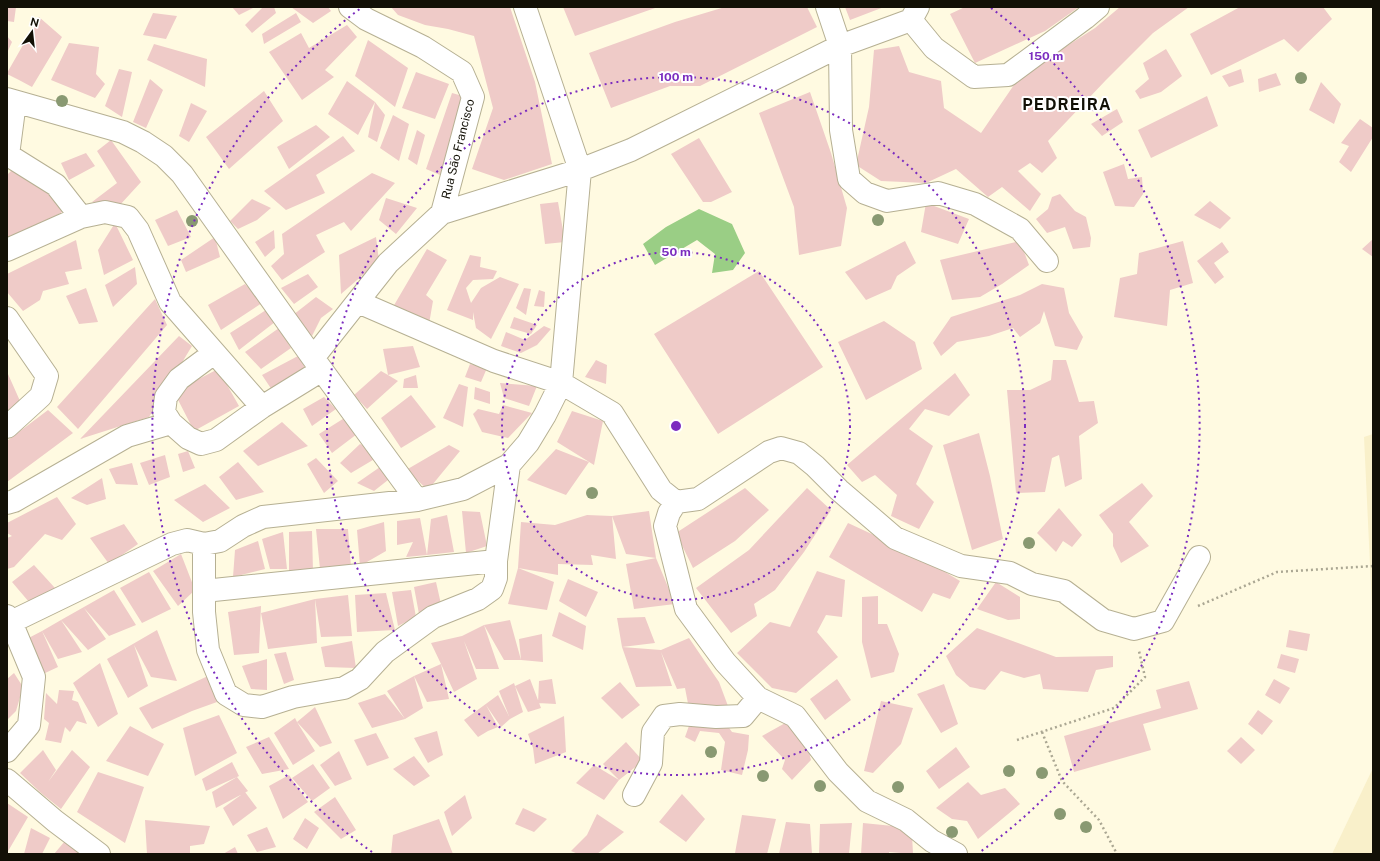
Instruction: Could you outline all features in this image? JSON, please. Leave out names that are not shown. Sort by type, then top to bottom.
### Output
[{"type":"street","name":"Rua São Francisco","points":[[350,7],[366,19],[422,47],[462,72],[470,89],[473,97],[442,213]]},
{"type":"street","points":[[7,751],[29,725],[34,677],[8,621],[172,544],[187,540],[204,544],[220,541],[243,526],[262,517],[417,500],[463,489],[509,466],[528,443],[561,383],[580,170],[526,7]]},
{"type":"street","points":[[827,7],[840,46],[841,130],[849,179],[865,193],[887,201],[938,193],[975,204],[1020,229],[1047,261]]},
{"type":"street","points":[[214,353],[179,379],[166,397],[164,412],[171,423],[188,438],[201,444],[216,440],[318,364],[358,302],[388,263],[442,213],[580,170],[631,150],[840,46],[914,13],[934,48],[974,77],[1008,75],[1098,7]]},
{"type":"street","points":[[82,217],[56,185],[8,155],[11,100],[123,132],[143,142],[164,156],[182,174],[417,500]]},
{"type":"street","points":[[7,250],[82,217],[105,212],[128,217],[138,230],[170,302],[262,407]]},
{"type":"street","points":[[358,302],[494,361],[561,383],[612,413],[661,490],[676,502],[698,499],[769,452],[782,448],[799,453],[895,538],[961,566],[1010,573],[1032,584],[1064,591],[1103,620],[1134,630],[1163,621],[1199,557]]},
{"type":"street","points":[[7,318],[46,376],[41,396],[7,427]]},
{"type":"street","points":[[7,503],[14,501],[127,436],[171,423]]},
{"type":"street","points":[[204,544],[204,592],[208,650],[226,694],[244,705],[262,707],[293,697],[344,688],[360,679],[385,652],[433,617],[478,599],[492,589],[496,578],[496,561],[509,466]]},
{"type":"street","points":[[676,502],[669,514],[665,526],[686,610],[724,662],[758,698],[796,716],[838,772],[867,801],[906,820],[932,841],[956,854]]},
{"type":"street","points":[[204,592],[496,561]]},
{"type":"street","points":[[634,795],[651,763],[653,732],[664,716],[680,714],[716,717],[743,716],[758,698]]},
{"type":"street","points":[[7,780],[55,821],[100,854]]},
{"type":"path","points":[[1163,621],[1277,572],[1373,566]]},
{"type":"path","points":[[1017,740],[1114,708],[1145,677],[1134,630]]},
{"type":"path","points":[[1042,732],[1062,781],[1099,820],[1117,854]]},
{"type":"green space","points":[[699,209],[732,224],[745,253],[733,270],[712,273],[715,254],[697,240],[655,265],[643,244],[666,227]]},
{"type":"sand","points":[[1373,434],[1373,629],[1364,437]]},
{"type":"sand","points":[[1373,768],[1373,854],[1332,854]]},
{"type":"building","points":[[7,7],[16,7],[14,22],[7,21]]},
{"type":"building","points":[[232,7],[255,7],[239,15]]},
{"type":"building","points":[[263,7],[274,7],[276,13],[252,33],[245,25]]},
{"type":"building","points":[[291,7],[328,7],[331,11],[313,23]]},
{"type":"building","points":[[391,7],[510,7],[535,82],[552,164],[504,180],[472,169],[493,108],[474,36],[425,25],[398,15]]},
{"type":"building","points":[[563,7],[658,7],[575,36]]},
{"type":"building","points":[[725,7],[807,7],[817,27],[700,86],[670,86],[611,108],[589,53],[675,22]]},
{"type":"building","points":[[845,7],[884,7],[850,20]]},
{"type":"building","points":[[965,7],[1079,7],[1045,31],[975,63],[950,14]]},
{"type":"building","points":[[1120,7],[1189,7],[1153,33],[1048,141],[1057,158],[1042,173],[1030,163],[1018,171],[1041,194],[1030,211],[1002,187],[988,197],[956,169],[926,183],[881,181],[856,165],[869,107],[874,50],[899,46],[909,72],[941,81],[944,108],[981,133],[1020,76],[1095,28]]},
{"type":"building","points":[[1240,7],[1323,7],[1332,19],[1298,52],[1284,39],[1211,75],[1190,34]]},
{"type":"building","points":[[153,13],[177,16],[166,39],[143,35]]},
{"type":"building","points":[[296,13],[301,22],[264,44],[262,34]]},
{"type":"building","points":[[39,17],[62,37],[32,87],[7,73]]},
{"type":"building","points":[[347,25],[357,37],[325,70],[334,77],[302,100],[269,52],[301,33],[309,48]]},
{"type":"building","points":[[7,36],[12,42],[7,53]]},
{"type":"building","points":[[368,40],[408,68],[395,107],[355,76]]},
{"type":"building","points":[[69,43],[99,47],[96,74],[105,84],[95,98],[51,80]]},
{"type":"building","points":[[154,44],[207,59],[205,87],[147,60]]},
{"type":"building","points":[[1166,49],[1182,76],[1161,92],[1140,99],[1135,91],[1149,79],[1143,63]]},
{"type":"building","points":[[119,69],[132,72],[122,117],[105,106]]},
{"type":"building","points":[[1241,69],[1244,82],[1229,87],[1222,76]]},
{"type":"building","points":[[416,72],[449,84],[435,119],[402,108]]},
{"type":"building","points":[[1276,73],[1281,85],[1259,92],[1258,79]]},
{"type":"building","points":[[150,79],[163,90],[146,128],[133,122]]},
{"type":"building","points":[[347,81],[375,102],[358,135],[328,114]]},
{"type":"building","points":[[1321,82],[1341,104],[1334,124],[1309,110]]},
{"type":"building","points":[[264,91],[283,121],[229,169],[206,137]]},
{"type":"building","points":[[810,92],[831,153],[847,208],[841,246],[799,255],[794,207],[759,113]]},
{"type":"building","points":[[452,93],[470,98],[440,175],[426,169]]},
{"type":"building","points":[[1207,96],[1218,126],[1151,158],[1138,130]]},
{"type":"building","points":[[375,102],[385,115],[377,142],[368,137]]},
{"type":"building","points":[[191,103],[207,111],[189,142],[179,136]]},
{"type":"building","points":[[1117,109],[1123,122],[1102,136],[1091,124]]},
{"type":"building","points":[[393,115],[409,124],[399,161],[380,148]]},
{"type":"building","points":[[1360,119],[1373,128],[1373,137],[1351,172],[1339,162],[1349,146],[1341,143]]},
{"type":"building","points":[[316,125],[330,137],[289,169],[277,147]]},
{"type":"building","points":[[417,130],[425,135],[417,165],[408,159]]},
{"type":"building","points":[[343,136],[355,151],[316,175],[325,193],[286,210],[264,191]]},
{"type":"building","points":[[699,138],[732,192],[711,202],[703,202],[671,154]]},
{"type":"building","points":[[111,140],[141,182],[119,206],[92,202],[117,183],[97,151]]},
{"type":"building","points":[[86,153],[95,166],[69,180],[61,163]]},
{"type":"building","points":[[1124,164],[1128,179],[1142,177],[1143,194],[1134,207],[1115,206],[1103,172]]},
{"type":"building","points":[[15,167],[49,189],[66,210],[7,243],[7,175]]},
{"type":"building","points":[[372,173],[395,183],[351,231],[344,222],[316,235],[325,252],[282,280],[271,266],[284,254],[282,234]]},
{"type":"building","points":[[1060,194],[1075,211],[1086,217],[1091,238],[1090,247],[1073,249],[1065,227],[1047,233],[1036,219],[1048,209],[1052,197]]},
{"type":"building","points":[[386,198],[417,208],[396,234],[379,220]]},
{"type":"building","points":[[252,199],[271,208],[257,220],[238,229],[230,221]]},
{"type":"building","points":[[1210,201],[1231,218],[1220,229],[1194,215]]},
{"type":"building","points":[[558,202],[565,242],[545,244],[540,204]]},
{"type":"building","points":[[926,203],[969,219],[958,244],[921,232]]},
{"type":"building","points":[[177,210],[191,237],[168,246],[155,220]]},
{"type":"building","points":[[115,223],[133,260],[104,275],[98,250]]},
{"type":"building","points":[[274,230],[275,248],[265,257],[255,242]]},
{"type":"building","points":[[215,237],[220,257],[186,272],[181,260]]},
{"type":"building","points":[[376,237],[379,261],[341,294],[339,255]]},
{"type":"building","points":[[1373,239],[1373,257],[1362,249]]},
{"type":"building","points":[[76,240],[82,269],[65,272],[69,284],[43,291],[40,300],[23,311],[7,292],[7,274]]},
{"type":"building","points":[[905,241],[916,263],[897,276],[891,289],[866,300],[845,272]]},
{"type":"building","points":[[1020,241],[1029,265],[980,297],[952,300],[940,260]]},
{"type":"building","points":[[1183,241],[1193,283],[1170,290],[1167,326],[1114,317],[1120,278],[1137,274],[1139,253]]},
{"type":"building","points":[[1222,242],[1229,252],[1214,263],[1224,277],[1215,284],[1197,261]]},
{"type":"building","points":[[427,249],[447,260],[426,295],[433,301],[429,324],[393,307]]},
{"type":"building","points":[[470,255],[481,257],[480,267],[497,271],[493,279],[473,280],[466,288],[471,303],[481,288],[500,277],[519,284],[491,339],[476,328],[473,312],[473,320],[447,310]]},
{"type":"building","points":[[135,267],[137,284],[113,307],[105,285]]},
{"type":"building","points":[[759,271],[823,367],[718,434],[654,334]]},
{"type":"building","points":[[308,274],[318,287],[294,304],[281,288]]},
{"type":"building","points":[[245,284],[262,303],[221,330],[208,305]]},
{"type":"building","points":[[1042,284],[1064,288],[1069,313],[1083,337],[1077,350],[1055,346],[1044,311],[1040,323],[1020,337],[1013,328],[989,336],[957,342],[941,356],[933,343],[951,317],[1020,295]]},
{"type":"building","points":[[86,288],[98,322],[79,324],[66,296]]},
{"type":"building","points":[[524,288],[531,289],[526,315],[516,308]]},
{"type":"building","points":[[539,290],[545,292],[544,307],[534,306]]},
{"type":"building","points":[[316,297],[333,309],[321,318],[312,336],[293,315]]},
{"type":"building","points":[[155,299],[167,325],[78,429],[57,407]]},
{"type":"building","points":[[266,310],[275,322],[239,350],[230,333]]},
{"type":"building","points":[[514,317],[537,325],[531,334],[510,328]]},
{"type":"building","points":[[884,321],[915,342],[922,369],[866,400],[838,342]]},
{"type":"building","points":[[544,326],[551,329],[537,345],[521,353],[501,346],[506,332],[525,340]]},
{"type":"building","points":[[279,328],[291,348],[261,369],[245,352]]},
{"type":"building","points":[[179,336],[192,346],[149,417],[80,439]]},
{"type":"building","points":[[413,346],[420,367],[388,375],[383,349]]},
{"type":"building","points":[[298,356],[306,369],[272,390],[262,375]]},
{"type":"building","points":[[596,360],[607,365],[606,384],[585,377]]},
{"type":"building","points":[[1053,360],[1066,360],[1079,402],[1094,401],[1098,423],[1079,436],[1082,479],[1065,487],[1059,455],[1052,458],[1045,492],[1016,493],[1007,390],[1030,390],[1051,380]]},
{"type":"building","points":[[470,364],[487,368],[481,382],[465,377]]},
{"type":"building","points":[[218,369],[239,406],[194,431],[174,392]]},
{"type":"building","points":[[381,371],[398,381],[367,409],[354,395]]},
{"type":"building","points":[[955,373],[970,395],[949,416],[925,409],[909,429],[933,446],[916,484],[934,502],[919,529],[891,516],[897,495],[875,475],[862,482],[847,465]]},
{"type":"building","points":[[8,374],[20,401],[7,417],[7,375]]},
{"type":"building","points":[[416,375],[418,388],[403,388],[404,379]]},
{"type":"building","points":[[500,383],[537,386],[529,406],[504,398]]},
{"type":"building","points":[[459,384],[468,387],[463,427],[443,418]]},
{"type":"building","points":[[475,387],[490,392],[490,404],[474,399]]},
{"type":"building","points":[[411,395],[436,427],[401,448],[381,418]]},
{"type":"building","points":[[324,397],[336,409],[312,426],[303,409]]},
{"type":"building","points":[[503,405],[532,413],[508,438],[482,432],[473,414],[478,409],[499,414]]},
{"type":"building","points":[[48,410],[73,433],[7,482],[7,441]]},
{"type":"building","points":[[572,411],[603,421],[594,465],[557,442]]},
{"type":"building","points":[[346,417],[357,434],[332,453],[319,434]]},
{"type":"building","points":[[282,422],[308,446],[258,466],[243,451]]},
{"type":"building","points":[[979,433],[990,476],[1003,539],[972,550],[943,445]]},
{"type":"building","points":[[360,444],[383,454],[351,473],[340,463]]},
{"type":"building","points":[[449,445],[460,451],[428,490],[406,470]]},
{"type":"building","points":[[556,449],[589,462],[566,495],[527,480]]},
{"type":"building","points":[[188,451],[195,468],[183,472],[178,454]]},
{"type":"building","points":[[165,455],[170,477],[149,485],[140,463]]},
{"type":"building","points":[[316,458],[338,481],[324,493],[307,464]]},
{"type":"building","points":[[238,462],[264,492],[236,500],[219,477]]},
{"type":"building","points":[[132,463],[138,485],[116,484],[109,469]]},
{"type":"building","points":[[380,467],[388,480],[374,491],[357,483]]},
{"type":"building","points":[[102,478],[106,499],[87,505],[71,498]]},
{"type":"building","points":[[1142,483],[1153,496],[1129,522],[1149,546],[1121,563],[1113,546],[1113,534],[1099,515]]},
{"type":"building","points":[[205,484],[230,508],[203,522],[174,500]]},
{"type":"building","points":[[745,488],[769,510],[735,541],[693,568],[676,533]]},
{"type":"building","points":[[807,488],[831,510],[804,552],[775,590],[754,604],[757,616],[731,633],[696,588],[749,550]]},
{"type":"building","points":[[57,497],[76,524],[62,540],[45,534],[14,567],[7,569],[7,538],[12,536],[7,533],[7,523]]},
{"type":"building","points":[[1059,508],[1082,535],[1072,547],[1063,541],[1056,552],[1037,533]]},
{"type":"building","points":[[462,511],[480,512],[487,546],[466,553]]},
{"type":"building","points":[[649,511],[656,558],[626,554],[612,516]]},
{"type":"building","points":[[447,515],[454,552],[427,555],[431,519]]},
{"type":"building","points":[[587,515],[612,516],[616,559],[591,555],[593,565],[558,564],[558,575],[518,568],[521,522],[555,525]]},
{"type":"building","points":[[420,518],[427,555],[406,557],[413,542],[397,545],[397,521]]},
{"type":"building","points":[[384,522],[386,551],[360,566],[357,530]]},
{"type":"building","points":[[848,523],[917,555],[960,581],[950,599],[933,593],[922,612],[829,557]]},
{"type":"building","points":[[124,524],[138,544],[109,564],[90,538]]},
{"type":"building","points":[[316,529],[348,529],[351,567],[320,569]]},
{"type":"building","points":[[312,531],[313,572],[289,577],[289,532]]},
{"type":"building","points":[[283,532],[287,569],[270,569],[262,539]]},
{"type":"building","points":[[258,541],[265,569],[233,577],[235,550]]},
{"type":"building","points":[[181,554],[195,590],[178,606],[153,571]]},
{"type":"building","points":[[656,558],[675,604],[634,609],[626,564]]},
{"type":"building","points":[[34,565],[55,588],[29,602],[12,582]]},
{"type":"building","points":[[518,568],[554,582],[547,610],[508,604]]},
{"type":"building","points":[[817,571],[845,580],[842,617],[826,615],[817,632],[838,657],[796,693],[772,688],[737,653],[770,622],[790,627]]},
{"type":"building","points":[[149,572],[171,609],[142,623],[120,588]]},
{"type":"building","points":[[568,579],[598,592],[586,617],[559,601]]},
{"type":"building","points":[[436,582],[441,604],[419,614],[414,587]]},
{"type":"building","points":[[996,582],[1020,597],[1020,619],[1008,620],[977,609]]},
{"type":"building","points":[[114,590],[136,625],[109,636],[84,608],[106,639],[88,650],[61,620]]},
{"type":"building","points":[[411,590],[416,617],[398,626],[392,592]]},
{"type":"building","points":[[386,593],[395,630],[357,632],[355,595]]},
{"type":"building","points":[[348,595],[352,636],[321,637],[315,599]]},
{"type":"building","points":[[878,596],[878,624],[887,624],[899,654],[894,672],[871,678],[862,642],[862,597]]},
{"type":"building","points":[[315,599],[317,643],[268,649],[261,613]]},
{"type":"building","points":[[261,606],[259,653],[234,655],[228,612]]},
{"type":"building","points":[[559,612],[586,626],[583,650],[552,636]]},
{"type":"building","points":[[645,617],[655,643],[622,647],[617,618]]},
{"type":"building","points":[[61,620],[82,652],[58,659],[42,631]]},
{"type":"building","points":[[510,620],[521,660],[504,660],[484,625]]},
{"type":"building","points":[[484,625],[499,669],[476,669],[464,641],[477,679],[454,692],[431,643],[462,636]]},
{"type":"building","points":[[977,628],[1056,657],[1113,656],[1113,667],[1096,670],[1088,692],[1043,689],[1040,674],[1024,678],[1001,671],[985,690],[970,687],[956,675],[946,656]]},
{"type":"building","points":[[157,630],[177,681],[151,677],[134,645],[148,686],[128,698],[107,659]]},
{"type":"building","points":[[1289,630],[1310,634],[1307,651],[1286,647]]},
{"type":"building","points":[[42,631],[58,667],[43,674],[19,643]]},
{"type":"building","points":[[542,634],[543,662],[521,660],[519,639]]},
{"type":"building","points":[[689,638],[719,682],[728,706],[690,714],[685,688],[677,689],[661,652],[672,686],[636,687],[622,647],[661,650]]},
{"type":"building","points":[[352,641],[356,668],[325,667],[321,647]]},
{"type":"building","points":[[286,652],[294,680],[284,684],[274,654]]},
{"type":"building","points":[[1281,654],[1299,659],[1295,673],[1277,668]]},
{"type":"building","points":[[267,659],[267,690],[251,689],[242,666]]},
{"type":"building","points":[[100,663],[118,714],[98,727],[73,683]]},
{"type":"building","points":[[441,664],[449,699],[427,702],[414,676]]},
{"type":"building","points":[[14,673],[23,687],[16,711],[7,720],[7,679]]},
{"type":"building","points":[[208,676],[217,702],[192,711],[152,729],[139,708]]},
{"type":"building","points":[[414,676],[423,708],[405,719],[387,691]]},
{"type":"building","points":[[530,679],[541,708],[528,712],[515,686]]},
{"type":"building","points":[[552,679],[556,704],[538,703],[539,681]]},
{"type":"building","points":[[837,679],[851,700],[825,720],[810,699]]},
{"type":"building","points":[[1274,679],[1290,688],[1280,704],[1265,695]]},
{"type":"building","points":[[1189,681],[1198,709],[1143,724],[1151,750],[1074,772],[1064,736],[1161,708],[1156,690]]},
{"type":"building","points":[[620,682],[640,705],[622,719],[601,698]]},
{"type":"building","points":[[514,683],[523,712],[510,719],[501,727],[486,705],[498,727],[478,737],[464,720],[498,695],[509,716],[499,691]]},
{"type":"building","points":[[944,684],[958,724],[941,733],[917,694]]},
{"type":"building","points":[[59,690],[74,691],[72,700],[78,702],[87,724],[77,721],[70,732],[65,727],[61,743],[45,740],[49,723],[44,719],[46,693],[57,704]]},
{"type":"building","points":[[385,694],[405,719],[372,728],[358,703]]},
{"type":"building","points":[[881,701],[913,708],[901,744],[873,773],[864,771]]},
{"type":"building","points":[[315,707],[332,743],[320,747],[297,722]]},
{"type":"building","points":[[1258,710],[1273,721],[1262,735],[1248,724]]},
{"type":"building","points":[[219,715],[237,753],[195,776],[183,728]]},
{"type":"building","points":[[564,716],[566,752],[535,764],[533,748],[528,734]]},
{"type":"building","points":[[295,718],[315,751],[293,765],[274,733]]},
{"type":"building","points":[[787,722],[808,748],[811,760],[792,780],[782,769],[785,760],[762,736]]},
{"type":"building","points":[[690,723],[727,725],[732,732],[749,735],[748,750],[742,775],[721,770],[725,742],[719,733],[700,731],[695,742],[685,737]]},
{"type":"building","points":[[130,726],[164,744],[148,776],[106,761]]},
{"type":"building","points":[[437,731],[443,755],[428,763],[414,738]]},
{"type":"building","points":[[376,733],[389,758],[367,766],[354,740]]},
{"type":"building","points":[[269,737],[289,769],[262,774],[246,747]]},
{"type":"building","points":[[1241,737],[1255,750],[1241,764],[1227,751]]},
{"type":"building","points":[[626,742],[643,761],[619,780],[603,764]]},
{"type":"building","points":[[956,747],[970,767],[939,789],[926,771]]},
{"type":"building","points":[[43,750],[56,770],[48,782],[72,750],[90,767],[61,809],[20,773]]},
{"type":"building","points":[[339,751],[352,779],[335,786],[320,765]]},
{"type":"building","points":[[414,756],[430,776],[414,786],[393,769]]},
{"type":"building","points":[[232,762],[239,776],[206,791],[202,779]]},
{"type":"building","points":[[313,764],[330,788],[312,801],[292,778]]},
{"type":"building","points":[[594,765],[619,780],[604,800],[576,783]]},
{"type":"building","points":[[98,772],[144,787],[125,843],[77,812]]},
{"type":"building","points":[[289,775],[308,802],[283,819],[269,786]]},
{"type":"building","points":[[237,777],[248,791],[216,808],[212,792]]},
{"type":"building","points":[[968,782],[981,795],[1005,788],[1020,804],[978,839],[967,821],[952,819],[936,808]]},
{"type":"building","points":[[245,792],[257,808],[233,826],[223,808]]},
{"type":"building","points":[[682,794],[705,819],[686,842],[659,822]]},
{"type":"building","points":[[465,795],[472,818],[452,836],[444,812]]},
{"type":"building","points":[[335,797],[356,830],[341,839],[314,812]]},
{"type":"building","points":[[7,803],[28,817],[7,853]]},
{"type":"building","points":[[523,808],[547,819],[534,832],[515,824]]},
{"type":"building","points":[[597,814],[624,832],[597,854],[578,854],[571,851],[587,835]]},
{"type":"building","points":[[742,815],[776,819],[767,854],[735,853]]},
{"type":"building","points":[[305,818],[319,828],[307,849],[293,839]]},
{"type":"building","points":[[439,819],[453,854],[391,854],[393,835]]},
{"type":"building","points":[[145,820],[210,826],[204,844],[190,846],[190,854],[147,854]]},
{"type":"building","points":[[786,822],[810,824],[812,854],[779,854]]},
{"type":"building","points":[[852,823],[849,854],[819,854],[820,824]]},
{"type":"building","points":[[863,823],[893,826],[912,835],[913,854],[889,852],[889,854],[861,854]]},
{"type":"building","points":[[267,827],[276,847],[257,852],[247,835]]},
{"type":"building","points":[[31,828],[50,838],[42,854],[24,854]]},
{"type":"building","points":[[65,841],[80,851],[78,854],[54,854]]},
{"type":"building","points":[[235,847],[238,854],[223,854]]},
{"type":"district","name":"PEDREIRA","points":[[1067,104]]}]
